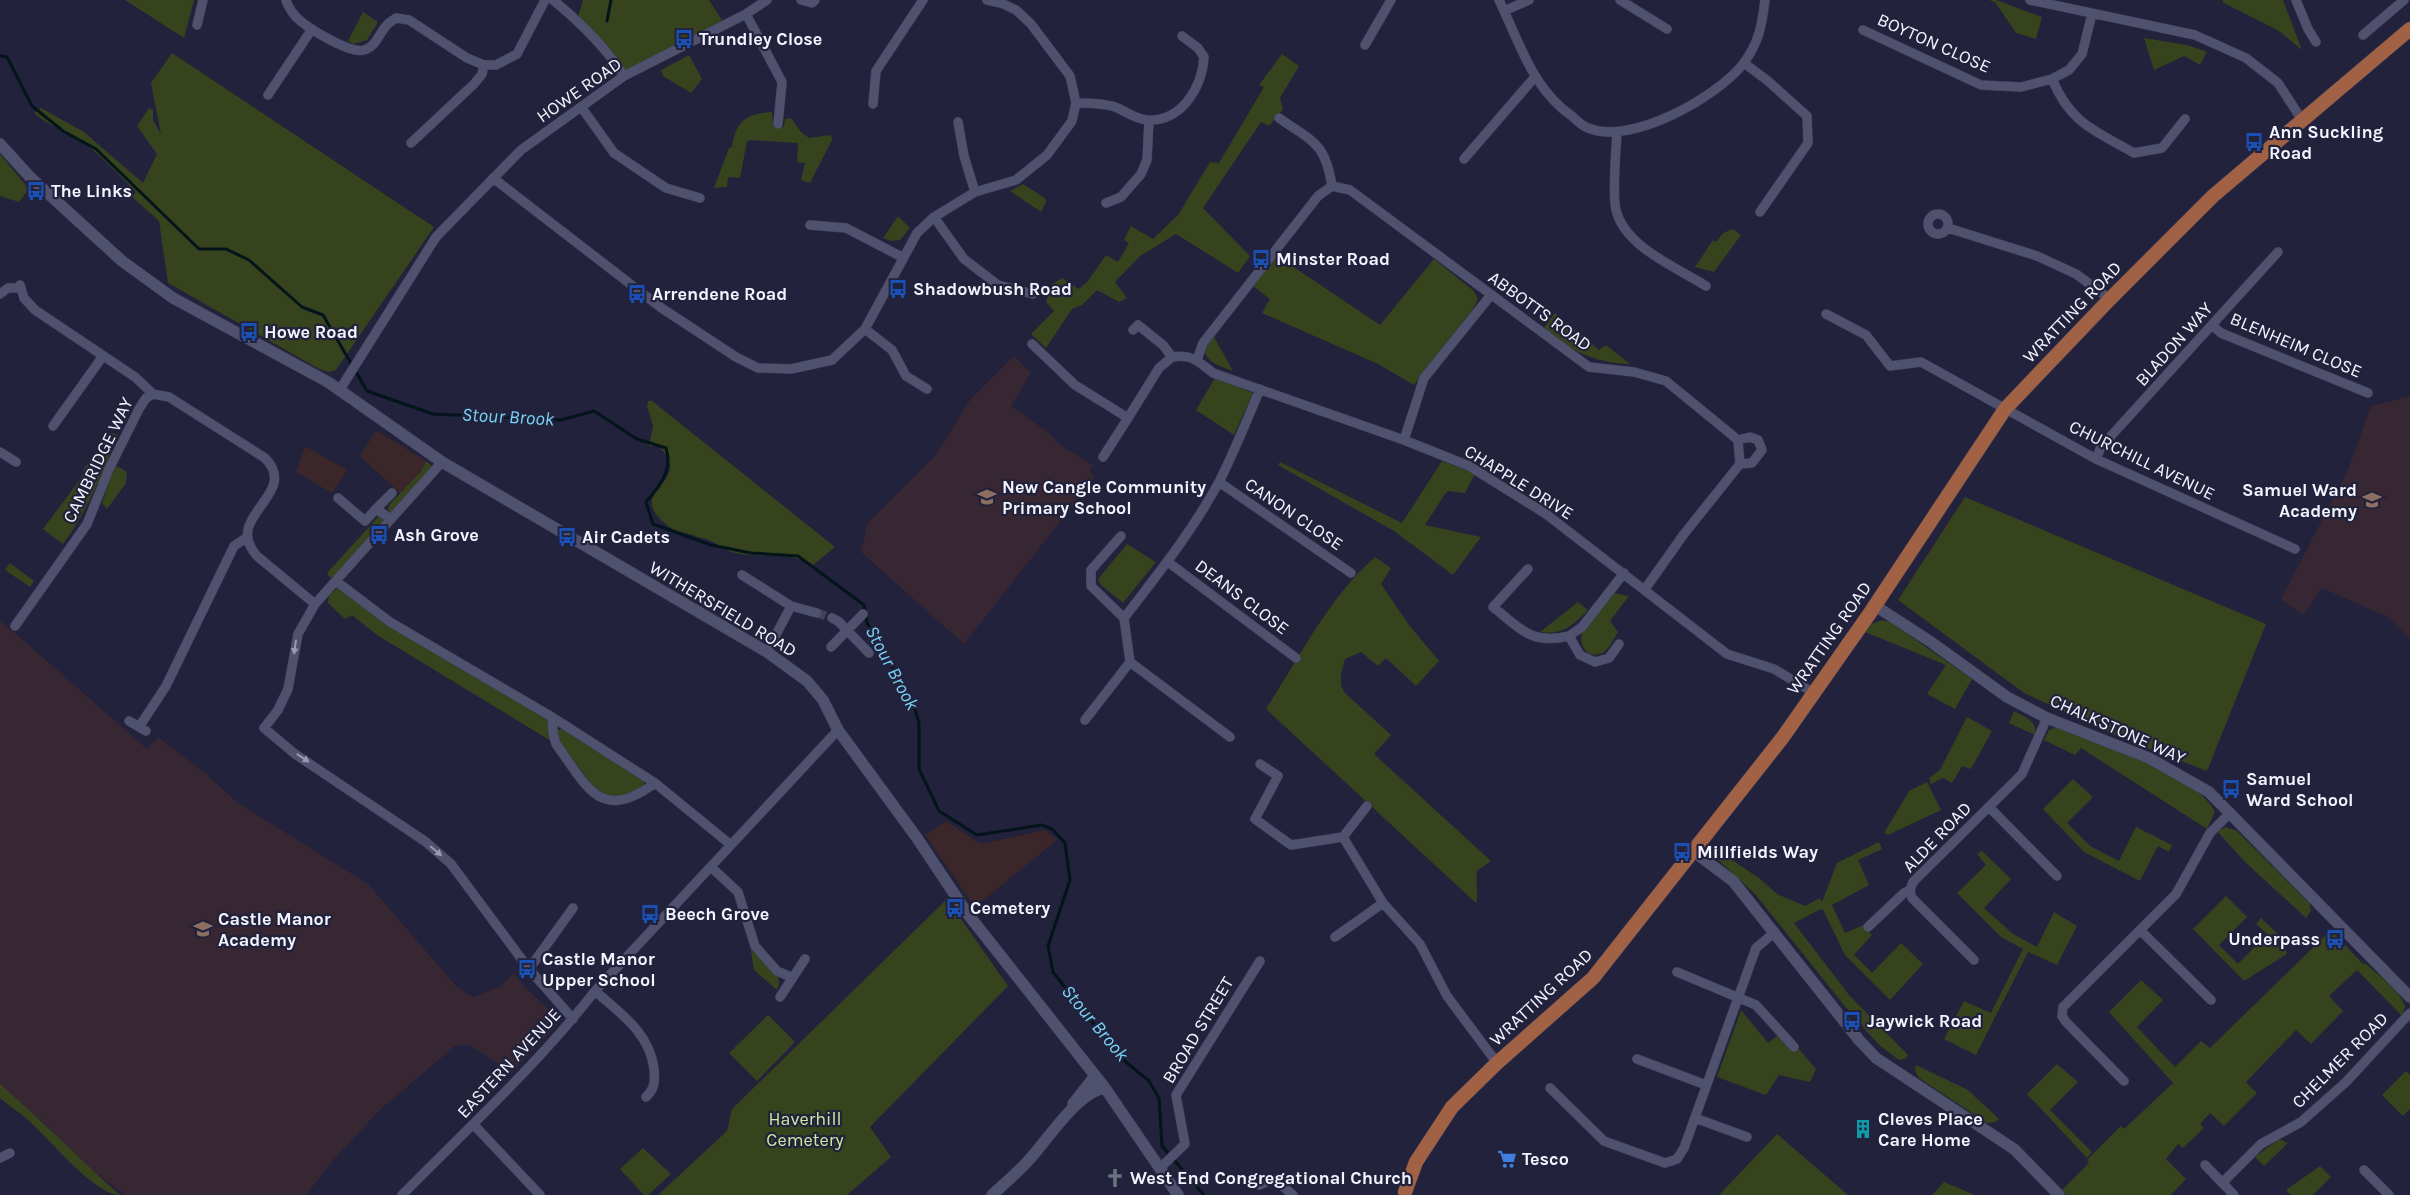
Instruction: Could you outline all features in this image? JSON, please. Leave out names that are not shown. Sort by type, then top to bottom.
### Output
[{"type":"main road","name":"WRATTING ROAD","points":[[1403,1194],[1416,1162],[1452,1107],[1497,1063],[1593,978],[1783,737],[2006,409],[2110,299],[2213,196],[2410,30]]},
{"type":"street","points":[[197,25],[203,0]]},
{"type":"street","points":[[286,0],[289,8],[297,18],[339,44],[358,50],[365,50],[376,42],[387,25],[396,18],[409,20],[468,58],[484,65],[496,65],[517,54],[545,0]]},
{"type":"street","points":[[553,0],[577,20],[609,52],[624,76]]},
{"type":"street","name":"HOWE ROAD","points":[[339,391],[436,237],[522,150],[624,76],[746,14],[767,0]]},
{"type":"street","points":[[801,0],[812,2],[815,0]]},
{"type":"street","points":[[873,104],[876,72],[923,0]]},
{"type":"street","points":[[493,178],[660,307],[736,357],[758,368],[791,369],[832,360],[866,328],[902,257],[917,233],[934,217],[975,192],[1016,180],[1047,155],[1072,121],[1076,103],[1070,76],[1052,50],[1031,24],[1016,10],[1001,1],[987,0]]},
{"type":"street","points":[[1365,45],[1391,0]]},
{"type":"street","points":[[1499,0],[1534,78],[1556,105],[1588,128],[1617,132],[1657,122],[1700,100],[1728,80],[1744,63],[1760,36],[1765,0]]},
{"type":"street","points":[[1504,11],[1529,0]]},
{"type":"street","points":[[1620,0],[1667,29]]},
{"type":"street","points":[[2030,0],[2092,14],[2171,28],[2195,35],[2246,58],[2278,83],[2302,120]]},
{"type":"street","points":[[2296,0],[2308,29],[2316,42]]},
{"type":"street","points":[[2363,35],[2404,0]]},
{"type":"street","points":[[746,14],[782,82],[778,124]]},
{"type":"street","name":"BOYTON CLOSE","points":[[1863,30],[1981,85],[2021,87],[2052,79],[2069,70],[2082,54],[2092,14]]},
{"type":"street","points":[[268,95],[312,29]]},
{"type":"street","points":[[1076,103],[1093,103],[1116,107],[1134,117],[1149,120],[1167,116],[1192,98],[1208,56],[1182,36]]},
{"type":"street","points":[[1744,63],[1768,81],[1807,116],[1808,143],[1760,212]]},
{"type":"street","points":[[412,143],[474,84],[482,74],[484,65]]},
{"type":"street","points":[[1464,159],[1534,78]]},
{"type":"street","points":[[2052,79],[2061,100],[2077,120],[2134,153],[2162,148],[2185,119]]},
{"type":"street","points":[[582,108],[614,153],[666,188],[700,198]]},
{"type":"street","points":[[1198,360],[1203,343],[1318,196],[1332,186],[1328,162],[1319,146],[1280,118]]},
{"type":"street","points":[[1106,203],[1121,197],[1141,174],[1147,160],[1149,120]]},
{"type":"street","points":[[958,122],[964,156],[975,192]]},
{"type":"street","points":[[1617,132],[1616,209],[1623,228],[1640,245],[1706,286]]},
{"type":"street","name":"WITHERSFIELD ROAD","points":[[0,144],[30,177],[130,266],[173,298],[328,382],[442,462],[767,652],[807,681],[822,700],[838,730],[917,838],[968,913],[1105,1088],[1178,1195]]},
{"type":"street","name":"ABBOTTS ROAD","points":[[1332,186],[1350,190],[1590,367],[1634,372],[1666,381],[1738,440]]},
{"type":"street","points":[[934,217],[964,259],[998,285],[1033,294]]},
{"type":"street","points":[[810,225],[846,228],[902,257]]},
{"type":"street","points":[[1948,228],[2037,256],[2076,274],[2110,299]]},
{"type":"street","name":"BLADON WAY","points":[[2096,459],[2101,447],[2213,326],[2278,252]]},
{"type":"street","points":[[0,294],[8,288],[20,286],[24,298],[35,310],[135,377],[153,394]]},
{"type":"street","points":[[1404,440],[1424,378],[1491,295]]},
{"type":"street","name":"CHURCHILL AVENUE","points":[[1826,314],[1866,335],[1890,366],[1921,362],[2096,459],[2295,549]]},
{"type":"street","points":[[1103,457],[1159,368],[1172,357],[1163,345],[1138,325],[1133,330]]},
{"type":"street","name":"BLENHEIM CLOSE","points":[[2213,326],[2221,333],[2368,393]]},
{"type":"street","points":[[866,328],[892,350],[906,376],[927,389]]},
{"type":"street","points":[[1032,344],[1075,385],[1128,418]]},
{"type":"street","name":"CHAPPLE DRIVE","points":[[1172,357],[1185,355],[1198,360],[1213,373],[1404,440],[1469,466],[1546,514],[1646,589],[1727,654],[1774,669],[1814,693]]},
{"type":"street","points":[[53,426],[103,356]]},
{"type":"street","points":[[1124,618],[1168,562],[1219,482],[1239,441],[1260,389]]},
{"type":"street","name":"CAMBRIDGE WAY","points":[[15,626],[87,524],[108,469],[146,398],[153,394],[169,397],[266,458],[274,467],[276,476],[274,486],[248,529],[246,538],[234,546],[166,686],[142,729],[128,721]]},
{"type":"street","points":[[1646,589],[1684,534],[1740,464],[1738,440],[1750,436],[1758,440],[1762,450],[1752,463],[1740,464]]},
{"type":"street","points":[[0,452],[16,462]]},
{"type":"street","points":[[442,462],[315,604],[298,634],[288,689],[278,710],[264,728],[295,754],[426,842],[452,864],[529,968],[573,1019]]},
{"type":"street","name":"CANON CLOSE","points":[[1219,482],[1351,573]]},
{"type":"street","points":[[338,498],[365,521],[392,493]]},
{"type":"street","points":[[376,509],[392,520]]},
{"type":"street","points":[[1121,536],[1091,570],[1091,586],[1124,618],[1130,662],[1230,738]]},
{"type":"street","points":[[246,538],[250,548],[257,556],[315,604]]},
{"type":"street","name":"DEANS CLOSE","points":[[1168,562],[1296,658]]},
{"type":"street","points":[[1528,570],[1493,607],[1531,636],[1552,640],[1569,636],[1582,627],[1624,573]]},
{"type":"street","points":[[742,575],[791,606],[817,613]]},
{"type":"street","points":[[336,581],[390,622],[552,717],[655,783],[731,845]]},
{"type":"street","name":"CHALKSTONE WAY","points":[[1874,605],[1931,642],[2007,697],[2047,718],[2165,765],[2209,792],[2410,998]]},
{"type":"street","points":[[767,652],[791,606]]},
{"type":"street","points":[[830,647],[863,614]]},
{"type":"street","points":[[832,618],[848,630],[868,653]]},
{"type":"street","points":[[1569,636],[1580,655],[1595,662],[1609,658],[1619,644]]},
{"type":"street","points":[[1085,720],[1130,662]]},
{"type":"street","points":[[552,717],[552,734],[556,744],[595,795],[615,802],[628,800],[655,783]]},
{"type":"street","name":"ALDE ROAD","points":[[1974,960],[1912,898],[1910,890],[1913,882],[2022,774],[2047,718]]},
{"type":"street","name":"EASTERN AVENUE","points":[[402,1195],[474,1125],[573,1019],[595,990],[838,730]]},
{"type":"street","points":[[1260,764],[1278,776],[1255,819],[1291,846],[1343,837],[1367,806]]},
{"type":"street","name":"ALDE ROAD","points":[[1989,807],[2057,876]]},
{"type":"street","points":[[2124,1081],[2066,1022],[2062,1016],[2063,1007],[2176,894],[2210,833],[2229,814]]},
{"type":"street","points":[[1343,837],[1383,902],[1420,944],[1448,996],[1497,1063]]},
{"type":"street","points":[[1693,851],[1733,881],[1859,1040],[1876,1058],[2014,1149],[2059,1195]]},
{"type":"street","points":[[711,867],[738,892],[755,946],[777,971],[791,977]]},
{"type":"street","name":"ALDE ROAD","points":[[1868,927],[1904,893],[1910,890]]},
{"type":"street","points":[[1335,937],[1383,902]]},
{"type":"street","points":[[529,968],[573,908]]},
{"type":"street","points":[[2141,931],[2211,1000]]},
{"type":"street","points":[[1550,1088],[1604,1141],[1665,1163],[1677,1158],[1684,1148],[1756,948],[1775,932]]},
{"type":"street","points":[[780,996],[791,977],[805,959]]},
{"type":"street","name":"BROAD STREET","points":[[1160,1168],[1185,1144],[1176,1095],[1260,961]]},
{"type":"street","points":[[1677,972],[1756,1005],[1794,1047]]},
{"type":"street","points":[[595,990],[626,1018],[646,1042],[652,1054],[654,1089],[646,1097]]},
{"type":"street","name":"CHELMER ROAD","points":[[2222,1182],[2261,1144],[2301,1122],[2346,1082],[2410,1013]]},
{"type":"street","points":[[1636,1059],[1706,1084]]},
{"type":"street","points":[[1069,1112],[1079,1094],[1095,1076]]},
{"type":"street","points":[[992,1195],[1028,1161],[1069,1112],[1092,1092],[1105,1088]]},
{"type":"street","points":[[1695,1118],[1747,1137]]},
{"type":"street","points":[[474,1125],[540,1195]]},
{"type":"street","points":[[0,1158],[10,1153]]},
{"type":"street","points":[[2205,1165],[2234,1195]]},
{"type":"street","points":[[2364,1170],[2389,1195]]},
{"type":"street","points":[[1259,1186],[1274,1179],[1293,1195]]},
{"type":"shaded area","name":"New Cangle Community Primary School","points":[[1014,356],[1031,373],[1011,406],[1049,433],[1060,445],[1093,465],[1089,471],[1095,477],[964,644],[861,552],[867,524],[935,456],[970,400]]},
{"type":"shaded area","name":"Samuel Ward Academy","points":[[2410,396],[2410,639],[2388,617],[2322,588],[2303,615],[2281,599],[2347,472],[2371,406]]},
{"type":"shaded area","points":[[375,432],[379,432],[426,461],[421,471],[400,493],[360,456]]},
{"type":"shaded area","points":[[305,446],[347,470],[332,493],[296,472]]},
{"type":"shaded area","name":"Castle Manor Academy","points":[[0,620],[147,749],[158,737],[206,774],[238,803],[368,884],[457,987],[473,997],[500,987],[514,973],[526,988],[554,1015],[557,1025],[511,1073],[470,1045],[455,1046],[381,1109],[335,1158],[306,1195],[125,1195],[82,1162],[43,1122],[0,1085]]},
{"type":"shaded area","points":[[946,821],[981,844],[1045,830],[1057,840],[975,907],[925,835]]},
{"type":"green space","points":[[125,0],[194,0],[184,38]]},
{"type":"green space","points":[[583,0],[709,0],[725,25],[624,76],[577,20]]},
{"type":"green space","points":[[1989,0],[1996,0],[2042,17],[2036,39],[2016,33],[1995,2]]},
{"type":"green space","points":[[2223,0],[2283,0],[2302,50],[2279,31],[2222,2]]},
{"type":"green space","points":[[363,12],[378,22],[367,40],[353,44],[348,41]]},
{"type":"green space","points":[[2144,38],[2187,45],[2207,52],[2200,65],[2184,56],[2154,70]]},
{"type":"green space","points":[[172,53],[434,227],[336,370],[329,372],[319,369],[168,283],[159,221],[132,197],[136,192],[96,152],[34,113],[41,108],[84,132],[143,183],[157,154],[137,126],[149,108],[153,110],[153,120],[161,134],[151,83]]},
{"type":"green space","points":[[1282,54],[1299,66],[1280,98],[1283,109],[1269,126],[1261,122],[1203,208],[1250,256],[1238,273],[1176,234],[1140,256],[1115,282],[1127,298],[1119,302],[1097,290],[1082,305],[1072,309],[1046,348],[1031,334],[1054,311],[1046,302],[1051,285],[1062,278],[1079,289],[1088,281],[1106,255],[1118,262],[1129,243],[1124,240],[1131,226],[1153,239],[1178,215],[1210,162],[1219,163],[1264,87],[1259,85]]},
{"type":"green space","points":[[689,55],[702,79],[691,93],[663,76],[661,70]]},
{"type":"green space","points":[[609,59],[615,66],[614,70],[608,78],[596,85],[594,83]]},
{"type":"green space","points":[[772,112],[773,127],[784,127],[785,119],[791,118],[801,132],[809,138],[831,135],[832,140],[810,183],[801,180],[805,163],[797,162],[798,143],[750,140],[747,141],[740,178],[728,177],[727,187],[714,188],[740,125],[749,117]]},
{"type":"green space","points":[[0,154],[29,189],[19,202],[0,196]]},
{"type":"green space","points":[[1023,184],[1045,198],[1046,202],[1041,212],[1010,191]]},
{"type":"green space","points":[[898,216],[910,228],[900,240],[891,241],[883,238]]},
{"type":"green space","points":[[1733,229],[1741,235],[1714,272],[1695,267],[1713,240],[1716,242],[1723,233]]},
{"type":"green space","points":[[1276,255],[1380,325],[1434,259],[1474,291],[1478,299],[1473,309],[1414,385],[1378,364],[1262,313],[1270,299],[1253,286]]},
{"type":"green space","points":[[1555,313],[1599,350],[1606,345],[1630,364],[1594,358],[1563,343],[1543,329]]},
{"type":"green space","points":[[1213,335],[1233,371],[1219,366],[1208,359],[1205,349],[1207,342]]},
{"type":"green space","points":[[1215,378],[1253,393],[1234,435],[1196,410]]},
{"type":"green space","points":[[648,401],[652,401],[835,547],[813,565],[804,560],[784,556],[735,553],[714,542],[677,531],[668,526],[656,514],[652,505],[652,498],[666,479],[670,464],[667,456],[658,446],[649,446],[653,426],[647,406]]},
{"type":"green space","points":[[111,433],[118,435],[100,477],[80,518],[63,544],[43,529],[81,478],[85,467]]},
{"type":"green space","points":[[426,461],[433,467],[396,511],[390,512],[388,510],[389,505],[421,471]]},
{"type":"green space","points":[[1442,461],[1475,474],[1465,493],[1448,491],[1445,494],[1425,525],[1481,537],[1453,575],[1394,531],[1278,465],[1280,462],[1402,523]]},
{"type":"green space","points":[[115,465],[127,472],[126,483],[107,509],[102,503]]},
{"type":"green space","points":[[1965,497],[2266,624],[2207,771],[2117,736],[2024,693],[1898,600]]},
{"type":"green space","points":[[378,517],[382,517],[384,523],[337,574],[330,578],[327,573]]},
{"type":"green space","points":[[1127,544],[1156,562],[1123,603],[1101,585],[1098,579]]},
{"type":"green space","points":[[1375,557],[1391,568],[1381,584],[1409,625],[1439,661],[1416,686],[1386,658],[1378,666],[1361,652],[1345,659],[1341,674],[1341,685],[1344,692],[1391,735],[1374,754],[1491,861],[1477,871],[1476,903],[1266,709],[1329,609],[1358,573]]},
{"type":"green space","points":[[10,563],[34,581],[30,587],[5,570]]},
{"type":"green space","points":[[340,586],[389,624],[547,719],[551,741],[377,635],[352,615],[345,619],[328,603],[329,595]]},
{"type":"green space","points":[[1613,593],[1629,596],[1610,621],[1618,632],[1604,652],[1594,655],[1583,647],[1582,632]]},
{"type":"green space","points":[[1578,602],[1588,610],[1572,625],[1561,631],[1540,632]]},
{"type":"green space","points":[[1882,620],[1890,622],[1972,679],[1955,709],[1927,694],[1946,665],[1865,632],[1871,624]]},
{"type":"green space","points":[[2014,711],[2033,723],[2035,735],[2009,723]]},
{"type":"green space","points":[[1967,717],[1992,731],[1971,769],[1962,766],[1952,783],[1943,778],[1931,784],[1929,778],[1940,770]]},
{"type":"green space","points":[[2061,728],[2146,762],[2188,785],[2204,798],[2215,812],[2207,829],[2081,748],[2075,755],[2044,740],[2049,730]]},
{"type":"green space","points":[[564,729],[643,781],[645,786],[617,798],[597,792],[560,742],[556,730]]},
{"type":"green space","points":[[2073,779],[2093,797],[2067,823],[2090,846],[2119,861],[2136,827],[2172,845],[2169,852],[2158,846],[2140,881],[2084,852],[2043,809]]},
{"type":"green space","points":[[1927,782],[1941,810],[1888,835],[1884,833],[1909,791]]},
{"type":"green space","points":[[2226,827],[2237,831],[2310,904],[2311,911],[2306,918],[2244,861],[2217,831]]},
{"type":"green space","points":[[1879,842],[1882,849],[1858,860],[1869,885],[1832,905],[1845,933],[1863,925],[1872,935],[1854,955],[1872,973],[1901,943],[1923,964],[1890,1000],[1845,955],[1823,910],[1821,909],[1794,923],[1849,995],[1908,1055],[1905,1059],[1899,1060],[1878,1044],[1844,1005],[1755,894],[1715,857],[1717,850],[1759,878],[1777,894],[1805,906],[1820,898],[1822,902],[1837,863]]},
{"type":"green space","points":[[1982,851],[2011,879],[1984,908],[2013,934],[2037,947],[2054,912],[2077,926],[2057,965],[2028,952],[1976,1055],[1944,1039],[1964,1001],[1991,1013],[2023,949],[2001,937],[1957,893],[1986,865],[1977,854]]},
{"type":"green space","points":[[2226,896],[2247,917],[2219,945],[2238,964],[2267,934],[2256,924],[2261,918],[2283,939],[2287,954],[2244,981],[2193,929]]},
{"type":"green space","name":"Haverhill Cemetery","points":[[947,899],[1008,986],[870,1127],[891,1157],[847,1195],[658,1195],[727,1131],[732,1109]]},
{"type":"green space","points":[[2331,930],[2363,964],[2365,963],[2398,994],[2405,1006],[2402,1016],[2357,970],[2329,996],[2343,1011],[2311,1044],[2296,1030],[2246,1082],[2257,1093],[2224,1126],[2210,1113],[2200,1124],[2204,1128],[2183,1148],[2178,1144],[2166,1159],[2186,1179],[2171,1195],[2067,1195],[2062,1190],[2089,1163],[2087,1160],[2121,1126],[2124,1129],[2173,1083],[2109,1012],[2141,980],[2163,1000],[2137,1027],[2175,1067],[2201,1041],[2210,1048]]},
{"type":"green space","points":[[750,945],[776,971],[779,983],[777,990],[754,970]]},
{"type":"green space","points":[[1741,1010],[1768,1043],[1780,1034],[1799,1049],[1816,1069],[1810,1082],[1779,1075],[1766,1095],[1717,1077]]},
{"type":"green space","points":[[768,1015],[795,1042],[757,1081],[729,1053]]},
{"type":"green space","points":[[2057,1064],[2078,1082],[2050,1110],[2092,1152],[2087,1158],[2027,1094]]},
{"type":"green space","points":[[1916,1065],[1968,1090],[1999,1119],[1995,1122],[1987,1123],[1919,1078],[1915,1071]]},
{"type":"green space","points":[[2406,1071],[2410,1075],[2410,1109],[2403,1116],[2382,1095]]},
{"type":"green space","points":[[0,1084],[120,1195],[109,1193],[85,1176],[37,1128],[0,1098]]},
{"type":"green space","points":[[1777,1134],[1848,1195],[1719,1195]]},
{"type":"green space","points":[[2279,1139],[2288,1143],[2264,1166],[2255,1157]]},
{"type":"green space","points":[[643,1148],[671,1174],[648,1195],[644,1195],[620,1169]]},
{"type":"green space","points":[[2320,1166],[2331,1177],[2313,1195],[2291,1195],[2286,1190]]},
{"type":"green space","points":[[1944,1182],[1975,1195],[1932,1195]]},
{"type":"waterway","points":[[607,21],[611,0]]},
{"type":"waterway","name":"Stour Brook","points":[[0,56],[7,57],[32,106],[63,131],[96,149],[199,249],[226,249],[249,260],[302,307],[323,315],[367,391],[433,414],[561,420],[594,411],[637,439],[666,448],[668,463],[664,477],[646,502],[653,524],[711,545],[751,553],[798,556],[864,605],[867,623],[913,702],[919,723],[919,769],[939,811],[977,835],[1042,825],[1052,829],[1065,843],[1070,880],[1048,946],[1053,972],[1120,1057],[1149,1081],[1159,1098],[1162,1146],[1204,1195]]},
{"type":"tunnel","points":[[817,613],[832,618]]},
{"type":"place","name":"Trundley Close","points":[[684,39]]},
{"type":"place","name":"Ann Suckling Road","points":[[2254,142]]},
{"type":"place","name":"The Links","points":[[36,191]]},
{"type":"place","name":"Minster Road","points":[[1261,259]]},
{"type":"place","name":"Shadowbush Road","points":[[898,289]]},
{"type":"place","name":"Arrendene Road","points":[[637,294]]},
{"type":"place","name":"Howe Road","points":[[249,332]]},
{"type":"place","name":"New Cangle Community Primary School","points":[[987,497]]},
{"type":"place","name":"Samuel Ward Academy","points":[[2372,500]]},
{"type":"place","name":"Ash Grove","points":[[379,535]]},
{"type":"place","name":"Air Cadets","points":[[567,537]]},
{"type":"place","name":"Samuel Ward School","points":[[2231,789]]},
{"type":"place","name":"Millfields Way","points":[[1682,852]]},
{"type":"place","name":"Cemetery","points":[[955,908]]},
{"type":"place","name":"Beech Grove","points":[[650,914]]},
{"type":"place","name":"Castle Manor Academy","points":[[203,929]]},
{"type":"place","name":"Underpass","points":[[2335,939]]},
{"type":"place","name":"Castle Manor Upper School","points":[[527,969]]},
{"type":"place","name":"Jaywick Road","points":[[1852,1021]]},
{"type":"place","name":"Cleves Place Care Home","points":[[1863,1129]]},
{"type":"place","name":"Tesco","points":[[1507,1159]]},
{"type":"place","name":"West End Congregational Church","points":[[1115,1178]]}]
